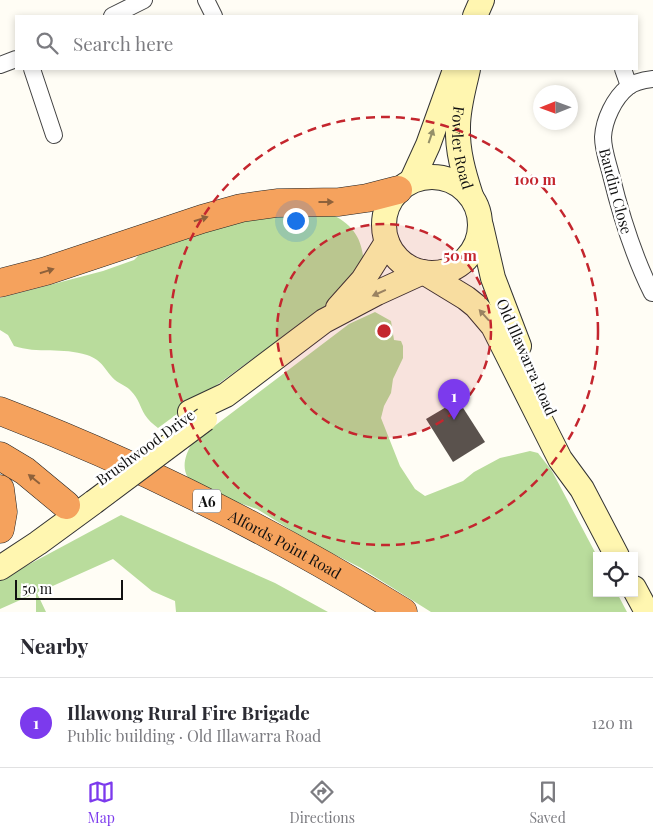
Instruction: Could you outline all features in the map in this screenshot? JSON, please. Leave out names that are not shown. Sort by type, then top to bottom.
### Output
[{"type":"highway","points":[[0,283],[46,271],[202,219],[241,208],[277,203],[339,202],[367,198],[405,185]]},
{"type":"highway","name":"Alfords Point Road","points":[[0,411],[93,449],[204,500],[296,548],[403,612]]},
{"type":"highway","name":"Alfords Point Road","points":[[0,427],[81,460],[217,523],[375,612]]},
{"type":"highway","points":[[0,456],[81,502]]},
{"type":"highway","points":[[0,489],[3,512],[0,529]]},
{"type":"street","points":[[114,15],[144,0]]},
{"type":"street","points":[[206,0],[214,15]]},
{"type":"street","points":[[476,15],[482,0]]},
{"type":"street","points":[[480,15],[482,0]]},
{"type":"street","points":[[0,66],[15,59]]},
{"type":"street","points":[[32,70],[54,135]]},
{"type":"street","name":"Fowler Road","points":[[405,185],[428,145],[456,70]]},
{"type":"street","name":"Fowler Road","points":[[468,70],[460,103],[458,128],[461,163],[471,196]]},
{"type":"street","points":[[623,70],[629,86],[653,79]]},
{"type":"street","name":"Baudin Close","points":[[629,86],[614,105],[605,124],[604,147],[632,248],[652,293]]},
{"type":"street","points":[[428,176],[444,178],[459,185],[471,196],[477,208],[480,222],[479,234],[469,256],[460,264],[450,270],[438,273],[424,272],[408,267],[395,256],[387,242],[384,228],[385,214],[390,201],[405,185],[428,176]]},
{"type":"street","name":"Old Illawarra Road","points":[[480,222],[493,278],[510,325],[570,448],[582,489]]},
{"type":"street","name":"Brushwood Drive","points":[[324,322],[363,280],[387,242]]},
{"type":"street","name":"Brushwood Drive","points":[[0,553],[81,502],[324,322],[377,293],[424,272]]},
{"type":"street","name":"Old Illawarra Road","points":[[424,272],[471,302],[493,326],[560,459],[582,489],[615,552]]},
{"type":"street","name":"Brushwood Drive","points":[[0,568],[38,543],[81,502]]},
{"type":"street","points":[[638,596],[646,612]]},
{"type":"green space","points":[[329,213],[345,223],[356,234],[362,249],[364,267],[337,297],[158,428],[146,417],[134,394],[115,380],[97,360],[87,355],[69,351],[32,350],[14,346],[8,335],[0,330],[0,298],[103,271],[134,260],[139,255],[154,248],[239,219]]},
{"type":"green space","points":[[375,312],[391,321],[394,340],[401,341],[403,346],[403,358],[393,379],[391,393],[384,406],[381,418],[400,466],[415,489],[425,496],[463,481],[474,472],[500,458],[530,451],[538,453],[552,471],[595,552],[593,552],[593,597],[619,597],[627,612],[431,612],[361,568],[312,543],[257,509],[231,500],[188,478],[185,469],[186,456],[192,443],[349,324]]},
{"type":"green space","points":[[121,515],[275,583],[328,612],[176,612],[175,601],[152,591],[113,559],[37,593],[46,612],[36,612],[36,593],[0,609],[0,580]]},
{"type":"building","points":[[458,400],[485,442],[453,462],[426,419]]},
{"type":"place","name":"Illawong Rural Fire Brigade","points":[[454,420]]}]
